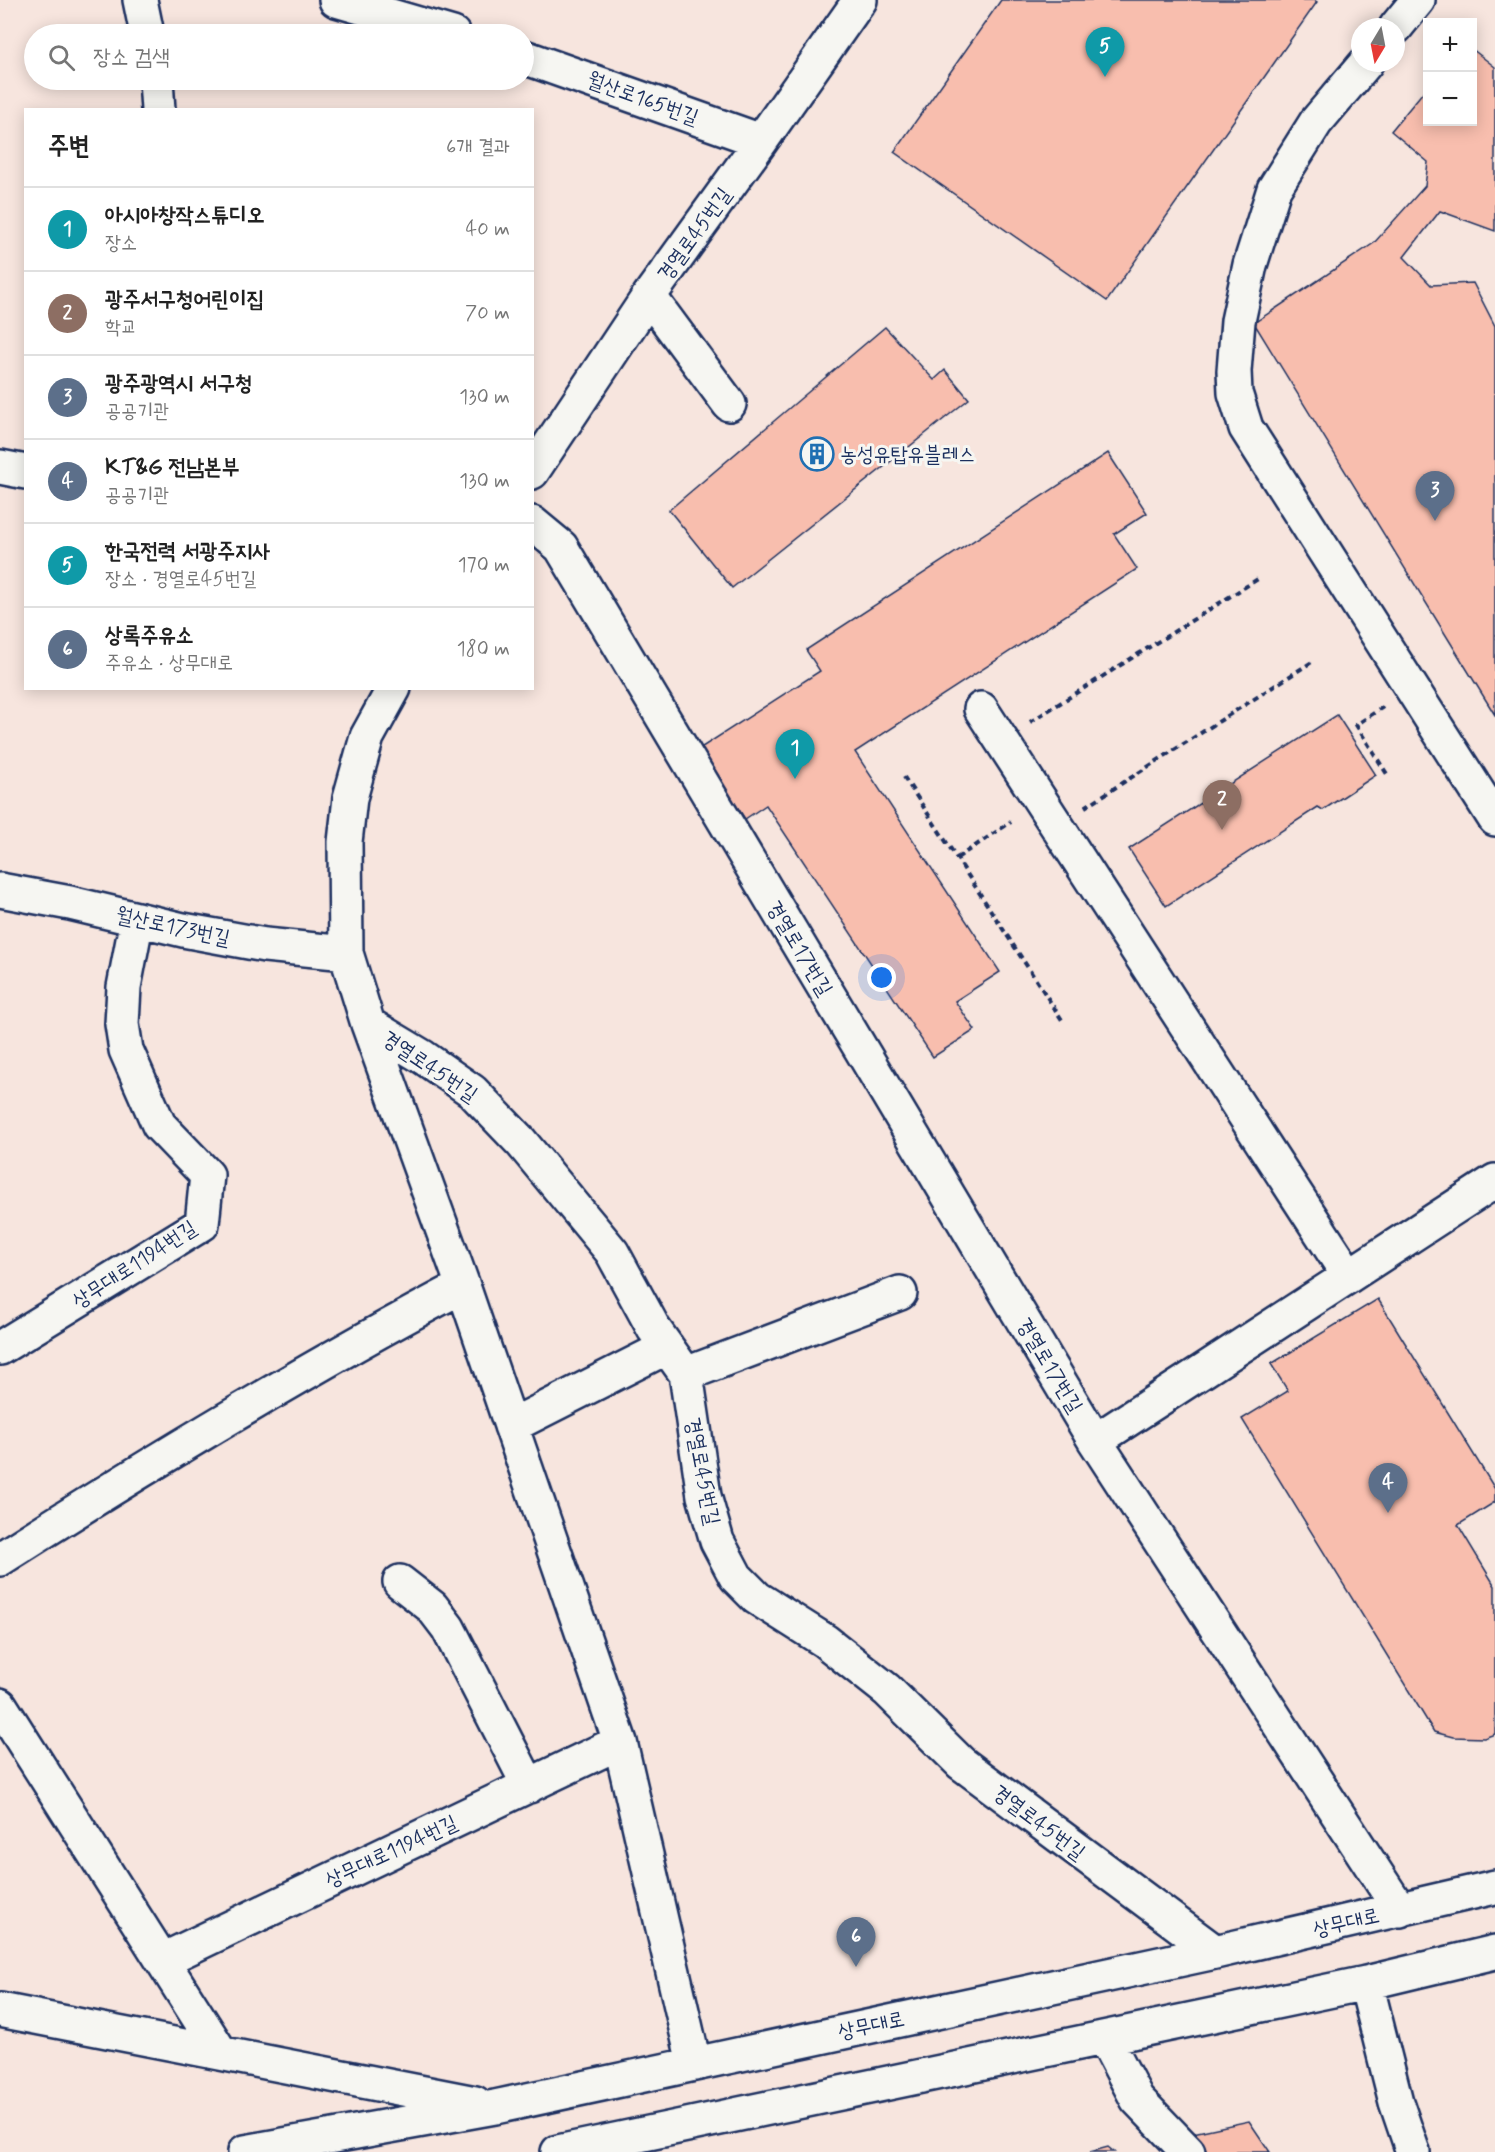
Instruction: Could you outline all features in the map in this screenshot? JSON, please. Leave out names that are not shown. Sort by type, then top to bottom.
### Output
[{"type":"street","points":[[140,0],[145,24]]},
{"type":"street","points":[[336,0],[419,24]]},
{"type":"street","name":"경열로45번길","points":[[534,469],[649,296],[860,0]]},
{"type":"street","points":[[1403,18],[1418,0]]},
{"type":"street","name":"월산로165번길","points":[[534,61],[761,141]]},
{"type":"street","points":[[1358,72],[1316,122],[1274,189],[1250,265],[1239,312],[1235,343],[1235,393],[1246,428],[1495,819]]},
{"type":"street","points":[[157,90],[158,108]]},
{"type":"street","points":[[649,296],[729,404]]},
{"type":"street","points":[[0,467],[24,472]]},
{"type":"street","name":"경열로17번길","points":[[534,524],[561,547],[1095,1441],[1400,1910]]},
{"type":"street","name":"경열로45번길","points":[[393,690],[367,737],[350,798],[345,842],[346,953],[368,1024],[463,1286],[620,1742],[694,2063]]},
{"type":"street","points":[[981,709],[1349,1276]]},
{"type":"street","name":"월산로173번길","points":[[0,890],[70,903],[183,930],[265,945],[346,953]]},
{"type":"street","name":"상무대로1194번길","points":[[0,1348],[202,1224],[207,1175],[159,1125],[126,1050],[122,1024],[124,987],[136,919]]},
{"type":"street","name":"경열로45번길","points":[[368,1024],[423,1057],[472,1091],[521,1142],[612,1252],[654,1329],[686,1374],[704,1497],[717,1541],[736,1577],[757,1598],[825,1641],[887,1690],[969,1770],[1215,1952]]},
{"type":"street","points":[[1095,1441],[1495,1180]]},
{"type":"street","points":[[0,1559],[97,1498],[370,1335],[463,1286]]},
{"type":"street","points":[[686,1374],[900,1293]]},
{"type":"street","points":[[511,1426],[667,1347]]},
{"type":"street","points":[[400,1582],[432,1607],[448,1628],[530,1786]]},
{"type":"street","points":[[0,1705],[221,2053]]},
{"type":"street","name":"상무대로1194번길","points":[[163,1960],[620,1742]]},
{"type":"street","name":"상무대로","points":[[245,2152],[495,2107],[1215,1952],[1495,1887]]},
{"type":"street","points":[[558,2152],[1365,1983],[1495,1952]]},
{"type":"street","points":[[1365,1983],[1396,2102],[1413,2152]]},
{"type":"street","points":[[0,2010],[495,2107]]},
{"type":"street","points":[[1105,2038],[1137,2099],[1188,2152]]},
{"type":"path","points":[[1002,740],[1261,577]]},
{"type":"path","points":[[957,858],[1049,813],[1315,660]]},
{"type":"path","points":[[1387,774],[1356,725],[1412,689]]},
{"type":"path","points":[[904,777],[1064,1023]]},
{"type":"building","points":[[1001,0],[1314,0],[1317,2],[1107,301],[894,152]]},
{"type":"building","points":[[1477,53],[1495,67],[1495,231],[1440,211],[1404,257],[1431,285],[1473,283],[1495,326],[1495,715],[1254,323],[1374,243],[1425,186],[1428,162],[1391,131],[1423,92],[1423,126],[1477,126]]},
{"type":"building","name":"농성유탑유블레스","points":[[885,327],[934,380],[945,370],[969,399],[732,588],[669,510]]},
{"type":"building","points":[[1108,453],[1147,513],[1114,534],[1137,569],[855,752],[1000,972],[955,1001],[975,1030],[933,1057],[766,805],[745,819],[699,749],[820,671],[806,650]]},
{"type":"building","points":[[1337,715],[1376,775],[1323,810],[1318,807],[1166,906],[1129,849]]},
{"type":"building","points":[[1378,1299],[1495,1489],[1495,1502],[1458,1525],[1495,1586],[1495,1734],[1484,1738],[1453,1737],[1434,1732],[1242,1419],[1288,1391],[1271,1364]]},
{"type":"building","points":[[1249,2121],[1270,2152],[1194,2152],[1179,2136]]},
{"type":"building","points":[[1108,2147],[1114,2152],[1090,2152]]},
{"type":"place","name":"한국전력 서광주지사","points":[[1105,77]]},
{"type":"place","name":"농성유탑유블레스","points":[[817,454]]},
{"type":"place","name":"광주광역시 서구청","points":[[1435,521]]},
{"type":"place","name":"아시아창작스튜디오","points":[[795,779]]},
{"type":"place","name":"광주서구청어린이집","points":[[1222,830]]},
{"type":"place","name":"KT&G 전남본부","points":[[1388,1513]]},
{"type":"place","name":"상록주유소","points":[[856,1967]]}]
